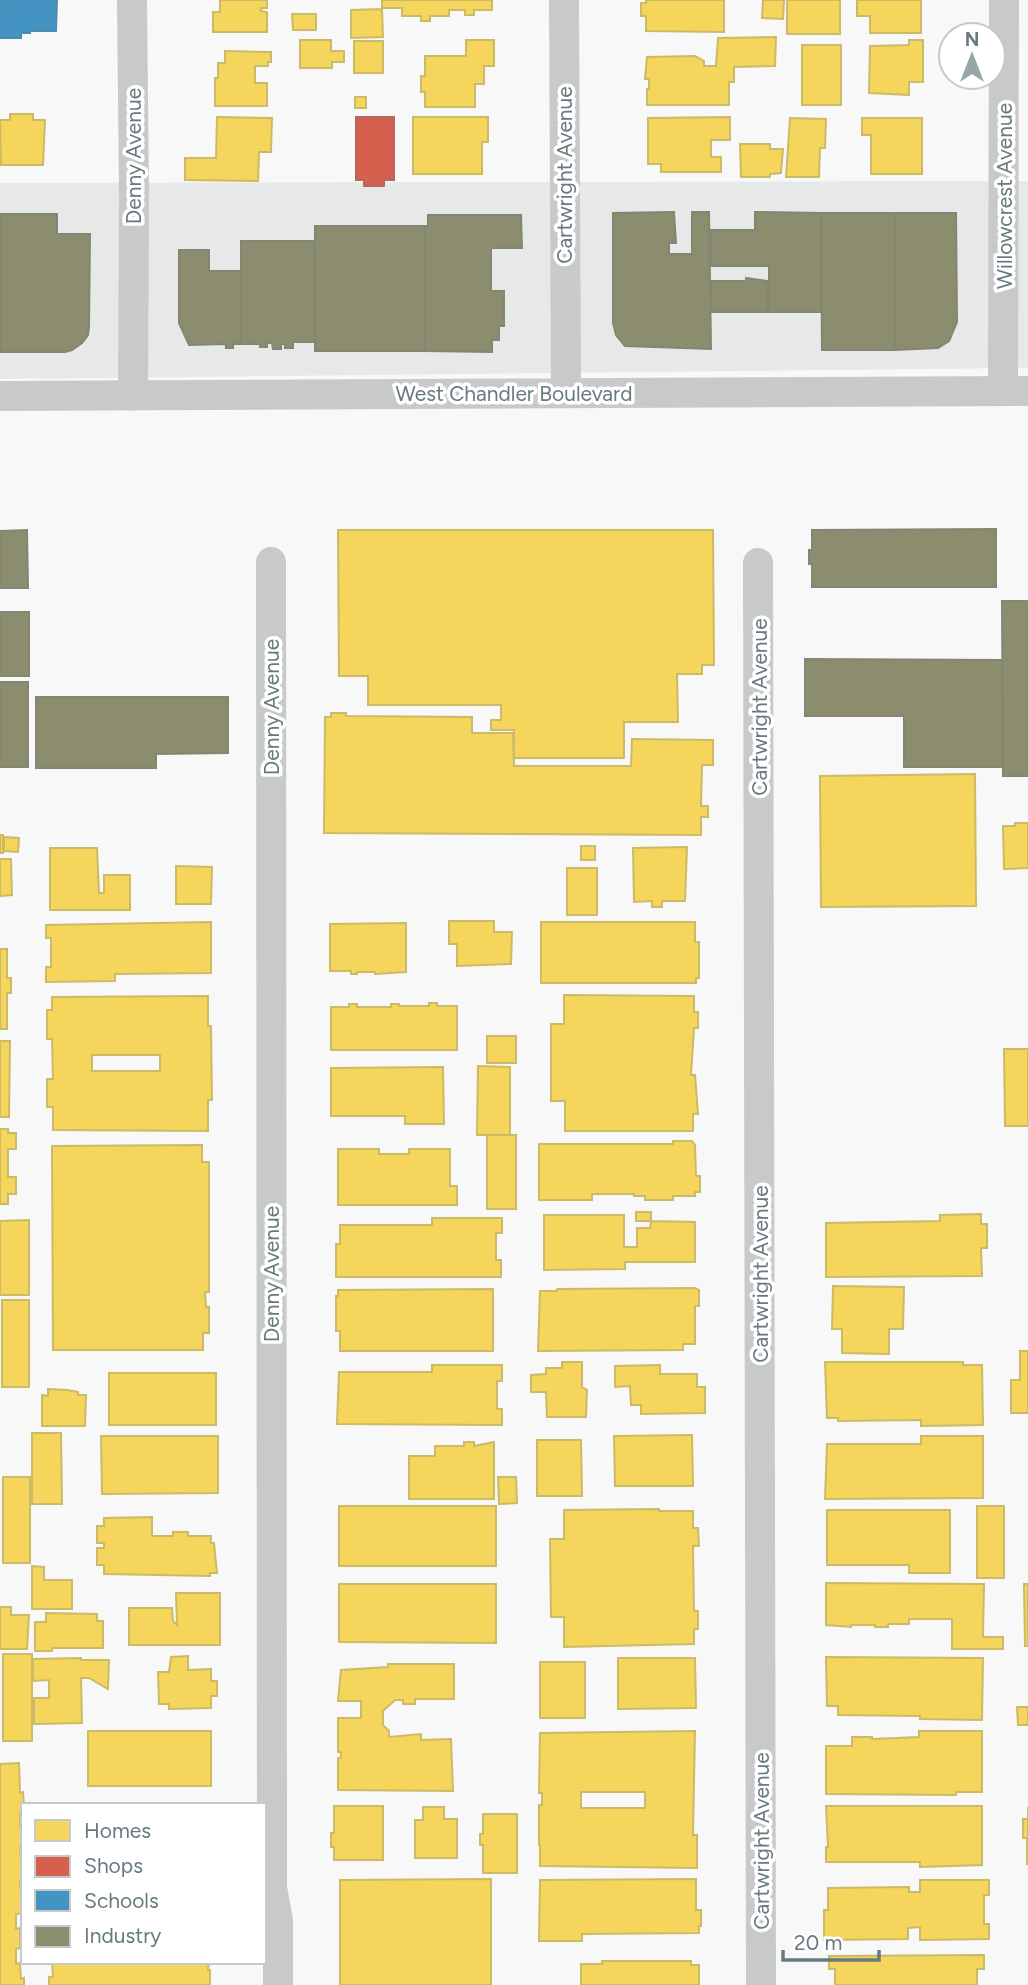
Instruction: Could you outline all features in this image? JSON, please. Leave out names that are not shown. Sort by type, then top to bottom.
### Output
[{"type":"street","name":"Denny Avenue","points":[[132,0],[133,396]]},
{"type":"street","name":"Cartwright Avenue","points":[[564,0],[566,392]]},
{"type":"street","name":"Willowcrest Avenue","points":[[1004,0],[1016,391]]},
{"type":"street","name":"West Chandler Boulevard","points":[[0,396],[1016,391]]},
{"type":"street","name":"Denny Avenue","points":[[271,562],[272,1887],[278,1921],[278,1985]]},
{"type":"street","name":"Cartwright Avenue","points":[[758,563],[761,1985]]},
{"type":"shaded area","points":[[1028,181],[1028,368],[0,379],[0,183]]},
{"type":"building: Homes","points":[[220,0],[267,0],[267,8],[261,8],[261,11],[267,12],[267,32],[213,32],[213,12],[220,12]]},
{"type":"building: Homes","points":[[382,0],[492,0],[492,10],[474,10],[474,15],[465,15],[465,10],[449,10],[449,16],[430,16],[430,21],[421,21],[421,16],[402,16],[402,8],[382,8]]},
{"type":"building: Homes","points":[[646,0],[724,0],[724,32],[646,31],[646,16],[641,16],[641,3],[646,3]]},
{"type":"building: Homes","points":[[763,0],[784,0],[783,19],[762,18]]},
{"type":"building: Homes","points":[[787,0],[840,0],[840,34],[787,34]]},
{"type":"building: Homes","points":[[857,0],[921,0],[921,33],[870,33],[870,16],[857,16]]},
{"type":"building: Homes","points":[[382,9],[383,37],[351,38],[351,10]]},
{"type":"building: Homes","points":[[292,14],[316,14],[316,30],[293,30]]},
{"type":"building: Homes","points":[[776,37],[775,66],[734,67],[734,82],[729,82],[729,105],[647,105],[647,57],[695,56],[704,61],[704,66],[716,66],[718,38]]},
{"type":"building: Homes","points":[[300,40],[331,40],[331,51],[344,51],[344,62],[332,62],[332,68],[300,68]]},
{"type":"building: Homes","points":[[466,40],[494,40],[494,66],[484,66],[484,84],[475,84],[475,107],[425,107],[421,76],[425,76],[425,56],[466,56]]},
{"type":"building: Homes","points":[[909,40],[923,40],[923,82],[909,82],[909,95],[869,93],[870,46],[909,45]]},
{"type":"building: Homes","points":[[354,41],[383,41],[383,73],[354,73]]},
{"type":"building: Homes","points":[[802,45],[841,45],[841,105],[802,105]]},
{"type":"building: Homes","points":[[225,51],[271,52],[268,66],[255,66],[255,83],[267,83],[267,106],[215,106],[215,78],[218,78],[218,63],[225,63]]},
{"type":"building: Homes","points":[[355,97],[366,97],[366,108],[355,108]]},
{"type":"building: Homes","points":[[10,114],[33,114],[33,120],[45,120],[43,165],[1,165],[0,120],[10,120]]},
{"type":"building: Homes","points":[[217,117],[272,118],[271,152],[259,152],[258,181],[185,180],[185,158],[216,158]]},
{"type":"building: Homes","points":[[413,117],[488,117],[488,142],[482,142],[482,174],[413,174]]},
{"type":"building: Homes","points":[[730,117],[730,140],[711,140],[711,157],[721,157],[721,172],[661,172],[661,164],[648,164],[648,118]]},
{"type":"building: Homes","points":[[790,118],[826,119],[825,148],[820,148],[819,177],[786,177]]},
{"type":"building: Homes","points":[[862,118],[922,118],[922,174],[871,174],[871,135],[862,135]]},
{"type":"building: Homes","points":[[740,144],[770,144],[770,149],[783,149],[781,173],[770,174],[770,177],[741,177]]},
{"type":"building: Homes","points":[[338,530],[713,530],[714,665],[702,665],[702,674],[677,674],[678,722],[624,722],[624,758],[514,758],[514,730],[491,730],[491,720],[501,720],[501,705],[368,705],[368,676],[339,676]]},
{"type":"building: Homes","points":[[331,713],[346,713],[346,716],[472,717],[472,733],[513,733],[514,766],[631,766],[632,739],[713,740],[713,765],[702,765],[701,806],[708,806],[708,817],[701,817],[701,835],[324,833],[325,717],[331,717]]},
{"type":"building: Homes","points":[[975,774],[976,906],[821,907],[820,776]]},
{"type":"building: Homes","points":[[1015,823],[1028,823],[1028,868],[1004,869],[1003,826],[1015,826]]},
{"type":"building: Homes","points":[[0,835],[3,835],[3,853],[0,853]]},
{"type":"building: Homes","points":[[4,837],[19,838],[18,852],[4,851]]},
{"type":"building: Homes","points":[[581,846],[595,846],[595,860],[581,860]]},
{"type":"building: Homes","points":[[687,847],[685,901],[662,901],[662,907],[652,907],[652,901],[634,902],[633,848]]},
{"type":"building: Homes","points":[[50,848],[97,848],[99,893],[104,893],[104,875],[130,875],[130,910],[50,910]]},
{"type":"building: Homes","points":[[0,859],[11,859],[12,895],[0,896]]},
{"type":"building: Homes","points":[[176,866],[212,867],[211,904],[176,904]]},
{"type":"building: Homes","points":[[567,868],[597,868],[597,915],[567,915]]},
{"type":"building: Homes","points":[[449,921],[494,921],[494,932],[512,932],[511,964],[457,966],[457,944],[449,944]]},
{"type":"building: Homes","points":[[211,922],[211,973],[115,974],[115,981],[46,982],[46,967],[51,967],[51,938],[46,938],[46,925]]},
{"type":"building: Homes","points":[[541,922],[695,922],[695,942],[699,942],[699,978],[696,978],[696,983],[541,983]]},
{"type":"building: Homes","points":[[406,923],[406,972],[351,974],[351,971],[330,971],[330,924]]},
{"type":"building: Homes","points":[[0,949],[7,949],[7,978],[11,978],[11,993],[7,993],[7,1029],[0,1029]]},
{"type":"building: Homes","points":[[564,995],[694,996],[698,1028],[694,1028],[691,1075],[695,1075],[698,1114],[693,1114],[693,1131],[565,1131],[565,1101],[551,1101],[551,1024],[564,1024]]},
{"type":"building: Homes","points":[[208,996],[212,1100],[208,1100],[208,1131],[53,1130],[53,1107],[47,1107],[47,1079],[53,1079],[52,1039],[47,1039],[47,1010],[52,1010],[52,997]],"holes":[[[92,1055],[160,1055],[160,1071],[92,1071]]]},
{"type":"building: Homes","points":[[429,1003],[437,1003],[437,1006],[457,1006],[457,1050],[331,1050],[331,1007],[349,1007],[349,1004],[357,1004],[357,1007],[391,1007],[391,1004],[429,1006]]},
{"type":"building: Homes","points":[[487,1036],[516,1036],[516,1063],[487,1063]]},
{"type":"building: Homes","points":[[0,1041],[10,1041],[9,1117],[0,1117]]},
{"type":"building: Homes","points":[[1004,1049],[1028,1049],[1028,1126],[1005,1126]]},
{"type":"building: Homes","points":[[478,1066],[510,1067],[510,1135],[477,1135]]},
{"type":"building: Homes","points":[[443,1067],[444,1124],[405,1124],[405,1116],[331,1116],[331,1068]]},
{"type":"building: Homes","points":[[0,1129],[16,1133],[16,1149],[8,1149],[8,1177],[16,1177],[16,1194],[8,1194],[8,1204],[0,1204]]},
{"type":"building: Homes","points":[[487,1135],[516,1135],[516,1209],[487,1209]]},
{"type":"building: Homes","points":[[673,1141],[692,1141],[695,1145],[696,1176],[700,1176],[700,1192],[695,1192],[695,1196],[673,1196],[673,1200],[645,1200],[645,1196],[634,1194],[592,1194],[592,1200],[539,1200],[539,1144],[673,1144]]},
{"type":"building: Homes","points":[[202,1145],[202,1162],[209,1162],[209,1292],[205,1292],[206,1307],[209,1307],[209,1333],[203,1333],[203,1350],[53,1350],[52,1146]]},
{"type":"building: Homes","points":[[338,1149],[379,1149],[379,1154],[409,1154],[409,1149],[450,1149],[450,1186],[457,1186],[457,1205],[338,1205]]},
{"type":"building: Homes","points":[[636,1212],[651,1212],[651,1221],[636,1221]]},
{"type":"building: Homes","points":[[981,1214],[981,1224],[987,1224],[987,1248],[981,1248],[982,1276],[826,1277],[826,1223],[940,1221],[940,1215]]},
{"type":"building: Homes","points":[[544,1215],[624,1215],[624,1247],[637,1247],[637,1228],[650,1228],[651,1221],[695,1222],[695,1262],[625,1262],[625,1269],[544,1270]]},
{"type":"building: Homes","points":[[432,1218],[502,1218],[502,1233],[496,1233],[496,1260],[501,1260],[501,1277],[336,1277],[336,1244],[340,1244],[340,1225],[432,1225]]},
{"type":"building: Homes","points":[[29,1220],[29,1295],[0,1295],[0,1221]]},
{"type":"building: Homes","points":[[833,1286],[904,1287],[903,1329],[889,1329],[889,1354],[842,1353],[842,1329],[832,1329]]},
{"type":"building: Homes","points":[[493,1289],[493,1351],[340,1351],[340,1331],[336,1331],[338,1290]]},
{"type":"building: Homes","points":[[699,1290],[699,1306],[695,1306],[695,1344],[683,1344],[683,1350],[538,1351],[540,1291]]},
{"type":"building: Homes","points":[[2,1300],[29,1300],[29,1387],[2,1387]]},
{"type":"building: Homes","points":[[1020,1351],[1028,1351],[1028,1413],[1011,1413],[1011,1380],[1020,1380]]},
{"type":"building: Homes","points":[[562,1362],[582,1362],[582,1387],[587,1390],[586,1417],[547,1417],[546,1392],[531,1392],[531,1375],[546,1374],[546,1368],[562,1368]]},
{"type":"building: Homes","points":[[825,1362],[963,1362],[963,1365],[982,1365],[983,1425],[921,1426],[921,1420],[838,1421],[838,1418],[827,1418]]},
{"type":"building: Homes","points":[[432,1365],[502,1365],[502,1381],[497,1381],[497,1409],[502,1409],[502,1425],[337,1424],[339,1372],[432,1372]]},
{"type":"building: Homes","points":[[660,1365],[660,1374],[697,1374],[697,1387],[705,1387],[705,1413],[641,1414],[641,1405],[631,1405],[630,1386],[615,1387],[615,1366]]},
{"type":"building: Homes","points":[[109,1373],[216,1373],[216,1425],[109,1425]]},
{"type":"building: Homes","points":[[48,1389],[68,1390],[78,1392],[78,1395],[86,1395],[85,1426],[42,1426],[42,1395],[48,1396]]},
{"type":"building: Homes","points":[[32,1433],[61,1433],[62,1504],[32,1504]]},
{"type":"building: Homes","points":[[692,1435],[693,1486],[615,1486],[614,1436]]},
{"type":"building: Homes","points":[[101,1436],[218,1436],[218,1493],[102,1494]]},
{"type":"building: Homes","points":[[921,1436],[983,1436],[983,1498],[825,1499],[827,1444],[921,1444]]},
{"type":"building: Homes","points":[[537,1440],[581,1440],[582,1496],[537,1496]]},
{"type":"building: Homes","points":[[464,1442],[474,1442],[474,1446],[494,1442],[494,1499],[409,1499],[409,1456],[435,1456],[435,1446],[464,1446]]},
{"type":"building: Homes","points":[[3,1477],[30,1477],[30,1563],[3,1563]]},
{"type":"building: Homes","points":[[498,1477],[516,1477],[517,1503],[499,1504]]},
{"type":"building: Homes","points":[[339,1506],[496,1506],[496,1566],[339,1566]]},
{"type":"building: Homes","points":[[977,1506],[1004,1506],[1004,1578],[977,1578]]},
{"type":"building: Homes","points":[[564,1510],[693,1511],[693,1528],[698,1528],[699,1546],[693,1546],[694,1611],[698,1611],[698,1629],[694,1629],[694,1644],[564,1647],[564,1617],[551,1617],[550,1539],[564,1539]]},
{"type":"building: Homes","points":[[827,1510],[950,1510],[950,1573],[909,1573],[909,1565],[827,1565]]},
{"type":"building: Homes","points":[[152,1517],[152,1536],[173,1536],[173,1532],[188,1532],[188,1536],[211,1536],[217,1573],[210,1573],[210,1576],[104,1574],[104,1565],[97,1565],[97,1548],[104,1548],[104,1543],[97,1543],[97,1526],[104,1526],[104,1518]]},
{"type":"building: Homes","points":[[32,1566],[44,1567],[44,1580],[72,1580],[72,1609],[32,1609]]},
{"type":"building: Homes","points":[[826,1583],[984,1584],[983,1637],[1003,1637],[1003,1649],[952,1649],[952,1619],[909,1619],[909,1624],[888,1624],[888,1627],[826,1625]]},
{"type":"building: Homes","points":[[339,1584],[496,1584],[496,1643],[339,1642]]},
{"type":"building: Homes","points":[[1024,1584],[1028,1584],[1028,1646],[1025,1646]]},
{"type":"building: Homes","points":[[176,1593],[220,1593],[220,1645],[129,1645],[129,1608],[172,1608],[173,1621],[177,1625]]},
{"type":"building: Homes","points":[[0,1607],[11,1607],[11,1615],[29,1615],[27,1649],[0,1649]]},
{"type":"building: Homes","points":[[46,1613],[97,1614],[97,1621],[103,1621],[103,1648],[52,1648],[52,1651],[35,1651],[35,1622],[46,1622]]},
{"type":"building: Homes","points":[[3,1654],[32,1654],[32,1741],[3,1741]]},
{"type":"building: Homes","points":[[188,1656],[188,1670],[211,1669],[211,1681],[217,1681],[217,1696],[211,1696],[211,1708],[169,1709],[169,1704],[159,1704],[158,1672],[169,1672],[171,1657]]},
{"type":"building: Homes","points":[[826,1657],[983,1658],[982,1720],[838,1715],[838,1706],[827,1706]]},
{"type":"building: Homes","points":[[618,1658],[695,1658],[696,1708],[618,1709]]},
{"type":"building: Homes","points":[[33,1659],[109,1660],[108,1689],[89,1678],[81,1678],[82,1723],[34,1724],[34,1698],[49,1698],[49,1680],[33,1681]]},
{"type":"building: Homes","points":[[540,1662],[585,1662],[585,1718],[540,1718]]},
{"type":"building: Homes","points":[[388,1664],[454,1664],[454,1699],[415,1699],[415,1704],[403,1704],[403,1700],[395,1700],[383,1711],[383,1725],[389,1731],[389,1737],[421,1734],[421,1740],[451,1739],[453,1791],[338,1790],[338,1758],[341,1758],[341,1752],[338,1752],[338,1718],[361,1718],[361,1701],[338,1701],[341,1670],[388,1667]]},
{"type":"building: Homes","points":[[1017,1707],[1028,1707],[1028,1725],[1018,1725]]},
{"type":"building: Homes","points":[[88,1731],[211,1731],[211,1786],[88,1786]]},
{"type":"building: Homes","points":[[695,1731],[693,1835],[697,1835],[697,1868],[540,1866],[540,1733]],"holes":[[[581,1792],[645,1792],[645,1808],[581,1808]]]},
{"type":"building: Homes","points":[[919,1731],[982,1731],[982,1792],[956,1792],[956,1795],[826,1794],[826,1746],[852,1746],[852,1737],[919,1737]]},
{"type":"building: Homes","points":[[19,1763],[20,1793],[23,1792],[24,1803],[21,1803],[20,1813],[21,1913],[16,1914],[16,1929],[20,1928],[20,1948],[16,1949],[16,1964],[20,1963],[24,1985],[0,1985],[0,1764]]},
{"type":"building: Homes","points":[[334,1806],[383,1806],[383,1860],[334,1860],[331,1833],[334,1833]]},
{"type":"building: Homes","points":[[826,1806],[982,1806],[982,1865],[920,1867],[920,1862],[826,1862]]},
{"type":"building: Homes","points":[[423,1807],[444,1807],[444,1819],[457,1819],[457,1858],[415,1858],[415,1820],[423,1820]]},
{"type":"building: Homes","points":[[483,1814],[517,1814],[517,1873],[483,1873],[483,1845],[480,1845],[480,1834],[483,1834]]},
{"type":"building: Homes","points":[[1023,1819],[1028,1819],[1027,1864],[1027,1838],[1023,1838]]},
{"type":"building: Homes","points":[[491,1879],[491,1985],[340,1985],[340,1880]]},
{"type":"building: Homes","points":[[696,1879],[696,1910],[701,1910],[699,1933],[582,1934],[582,1941],[539,1941],[540,1880]]},
{"type":"building: Homes","points":[[920,1880],[989,1880],[989,1895],[984,1895],[984,1924],[989,1924],[989,1939],[920,1940],[920,1927],[908,1928],[908,1939],[824,1940],[824,1910],[828,1910],[828,1888],[909,1887],[909,1892],[920,1892]]},
{"type":"building: Homes","points":[[984,1955],[984,1969],[977,1969],[977,1985],[835,1985],[835,1969],[829,1969],[829,1956]]},
{"type":"building: Homes","points":[[602,1961],[691,1961],[691,1965],[699,1965],[699,1985],[581,1985],[581,1964],[602,1964]]},
{"type":"building: Homes","points":[[52,1964],[209,1964],[210,1985],[49,1985],[49,1977],[53,1977]]},
{"type":"building: Shops","points":[[356,117],[394,117],[394,180],[384,180],[384,186],[364,186],[364,180],[356,180]]},
{"type":"building: Schools","points":[[0,0],[57,0],[56,31],[30,31],[21,33],[21,38],[0,38]]},
{"type":"building: Industry","points":[[674,212],[676,243],[669,243],[669,254],[692,254],[692,212],[709,212],[711,349],[625,346],[616,335],[613,323],[613,213]]},
{"type":"building: Industry","points":[[755,212],[821,213],[821,312],[769,312],[769,266],[711,266],[711,230],[755,230]]},
{"type":"building: Industry","points":[[821,213],[895,213],[895,350],[822,350]]},
{"type":"building: Industry","points":[[895,213],[956,213],[957,322],[949,341],[938,348],[895,350]]},
{"type":"building: Industry","points":[[0,214],[57,214],[57,234],[90,234],[88,335],[72,350],[0,352]]},
{"type":"building: Industry","points":[[428,215],[521,215],[522,248],[491,248],[491,291],[504,291],[504,326],[499,326],[499,340],[492,340],[492,352],[425,351],[425,226],[428,226]]},
{"type":"building: Industry","points":[[315,226],[425,226],[425,351],[315,351]]},
{"type":"building: Industry","points":[[241,241],[314,241],[315,342],[293,342],[293,348],[285,348],[285,344],[281,344],[281,349],[273,349],[272,343],[267,343],[267,347],[260,347],[260,344],[241,344]]},
{"type":"building: Industry","points":[[179,250],[209,250],[209,271],[241,271],[241,344],[233,344],[233,348],[226,348],[226,344],[189,345],[179,323]]},
{"type":"building: Industry","points":[[746,278],[768,281],[768,312],[711,312],[711,281],[746,281]]},
{"type":"building: Industry","points":[[996,529],[996,587],[812,587],[809,550],[812,550],[812,530]]},
{"type":"building: Industry","points":[[27,530],[28,588],[0,588],[0,531]]},
{"type":"building: Industry","points":[[1002,601],[1028,601],[1028,776],[1003,776]]},
{"type":"building: Industry","points":[[0,612],[29,612],[29,676],[0,676]]},
{"type":"building: Industry","points":[[805,659],[1002,660],[1003,767],[904,767],[904,716],[805,716]]},
{"type":"building: Industry","points":[[0,682],[28,682],[28,767],[0,767]]},
{"type":"building: Industry","points":[[36,697],[228,697],[228,753],[156,754],[156,768],[36,768]]}]
